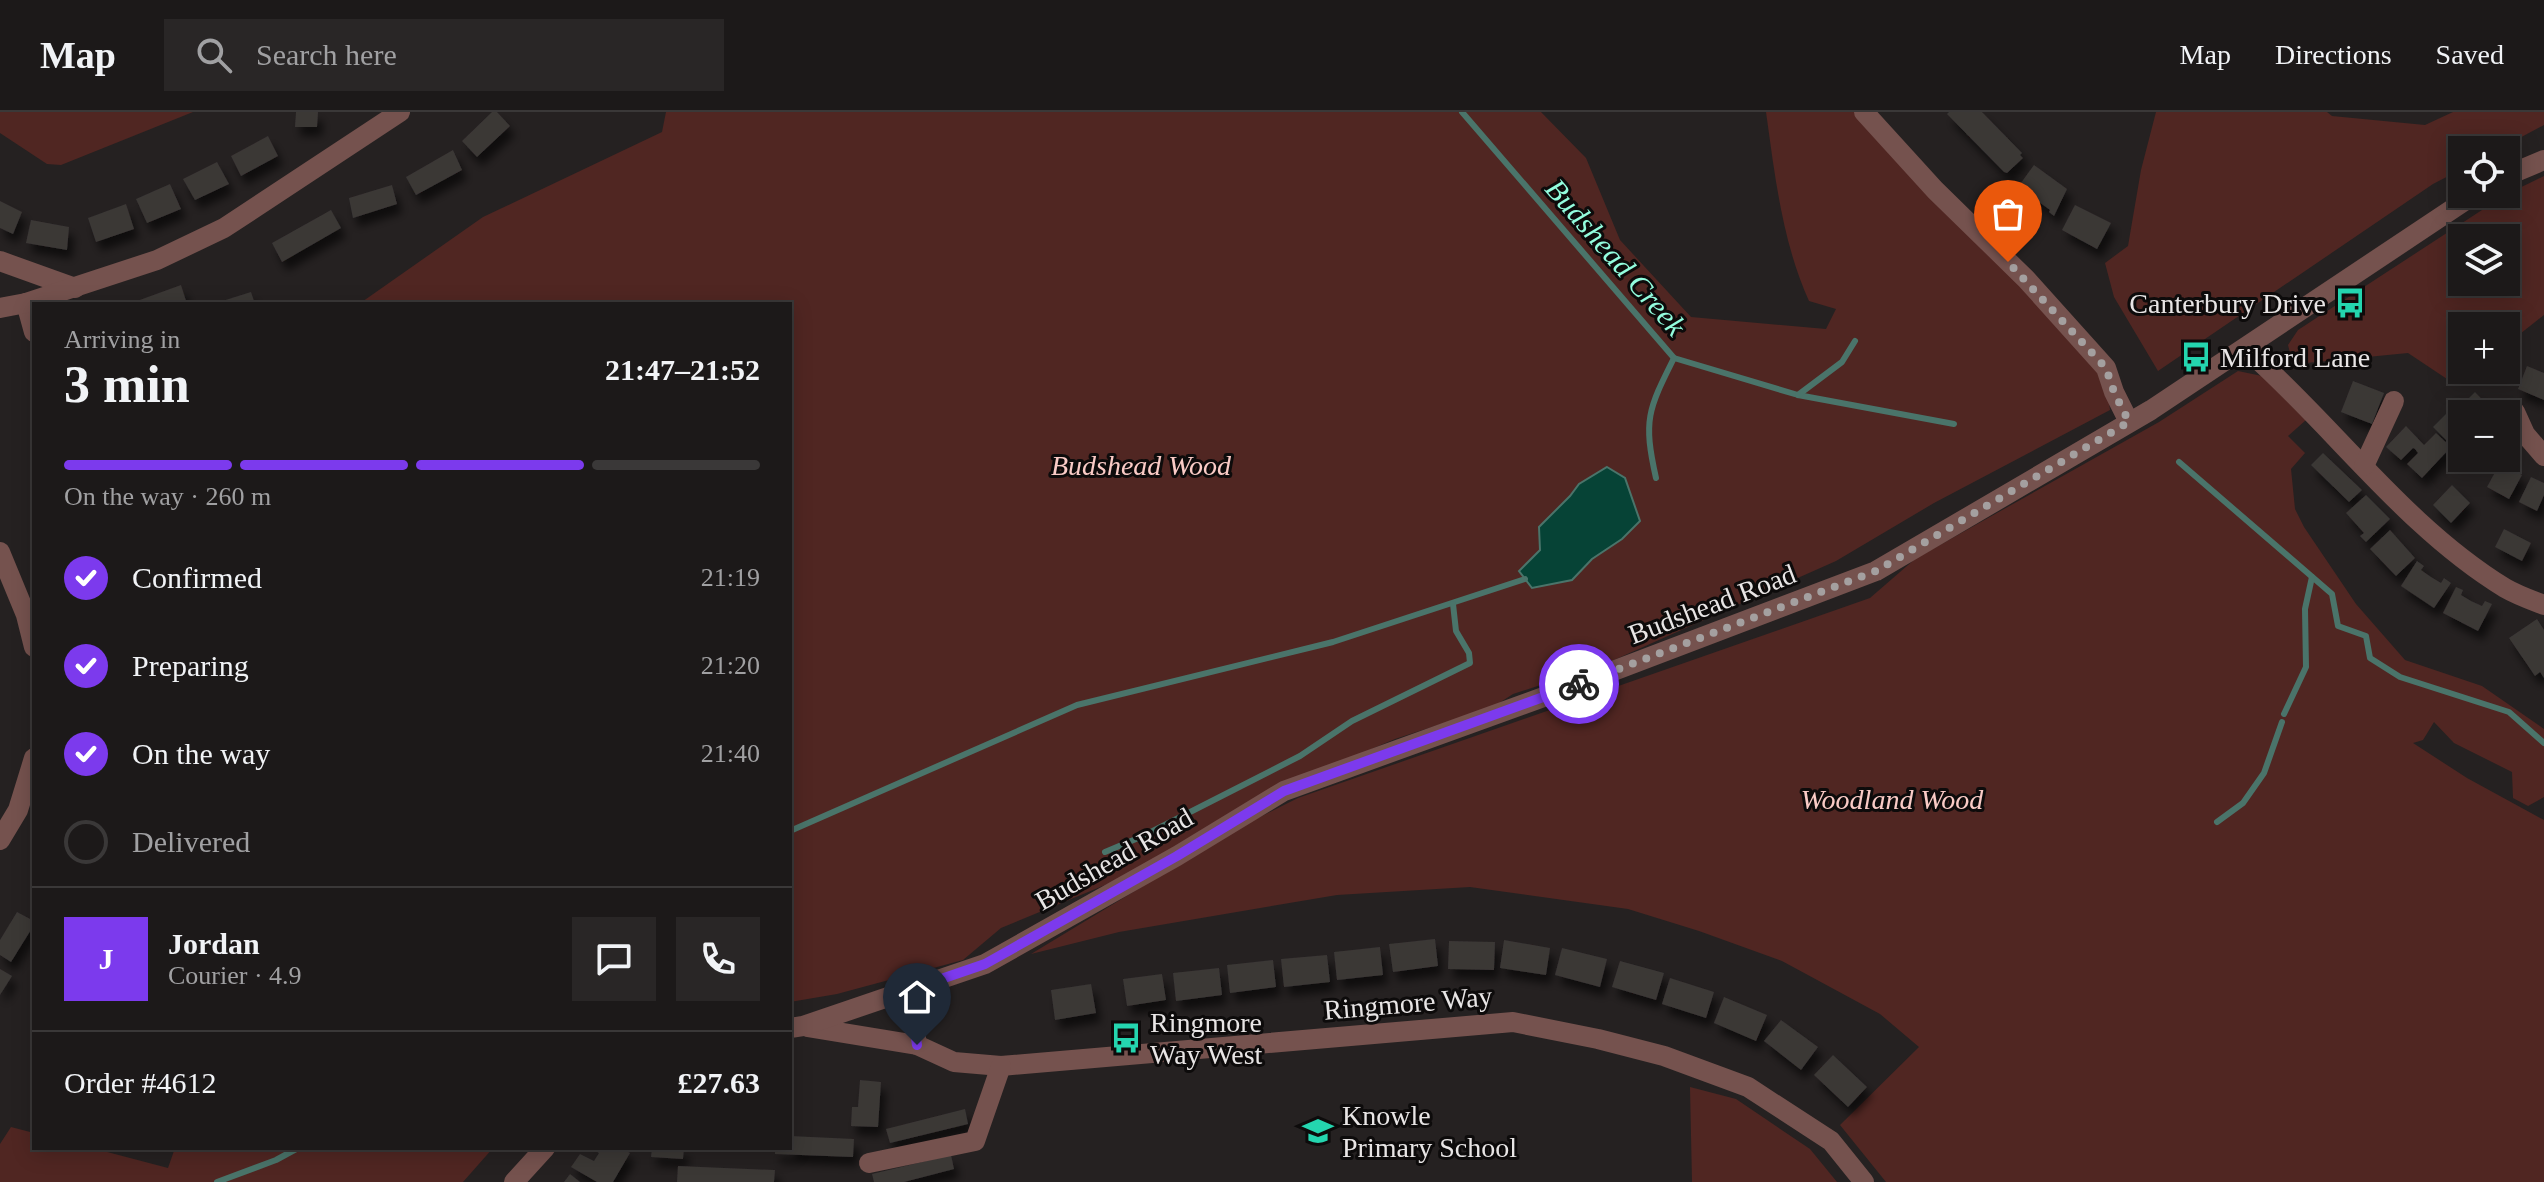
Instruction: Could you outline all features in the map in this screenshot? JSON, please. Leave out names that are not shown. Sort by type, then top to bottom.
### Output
[{"type":"street","points":[[1864,112],[1935,190],[2026,279],[2106,368],[2129,422]]},
{"type":"street","points":[[0,308],[26,303],[157,260],[224,228],[391,114]]},
{"type":"street","points":[[2520,170],[2544,160]]},
{"type":"street","name":"Budshead Road","points":[[796,1027],[985,964],[1177,856],[1284,791],[1571,687],[1876,571],[2129,422],[2454,208]]},
{"type":"street","points":[[0,261],[75,288]]},
{"type":"street","points":[[26,303],[32,325]]},
{"type":"street","points":[[2245,348],[2287,385],[2441,543],[2507,589],[2544,605]]},
{"type":"street","points":[[2364,466],[2394,401]]},
{"type":"street","points":[[2520,423],[2525,434],[2544,456]]},
{"type":"street","points":[[0,552],[26,615],[32,639]]},
{"type":"street","points":[[0,840],[18,810],[32,764]]},
{"type":"street","points":[[909,990],[917,1045]]},
{"type":"street","name":"Ringmore Way","points":[[796,1027],[917,1045],[954,1062],[1001,1066],[1513,1022],[1664,1056],[1748,1087],[1831,1141],[1864,1182]]},
{"type":"street","points":[[869,1163],[975,1141],[1001,1066]]},
{"type":"street","points":[[514,1182],[543,1150]]},
{"type":"green space","points":[[0,112],[193,112],[61,165],[47,164],[0,133]]},
{"type":"green space","name":"Budshead Wood","points":[[666,112],[1541,112],[1586,158],[1620,240],[1691,317],[1826,329],[1836,309],[1809,301],[1800,278],[1781,208],[1766,112],[1860,112],[2087,358],[2107,386],[2110,410],[1934,503],[1836,561],[1605,664],[1513,694],[1493,707],[1395,739],[1282,787],[1139,871],[1001,928],[963,960],[837,994],[792,1002],[792,302],[362,302],[483,217],[662,132]]},
{"type":"green space","points":[[2156,112],[2327,112],[2332,116],[2425,125],[2453,112],[2544,112],[2544,125],[2520,138],[2448,136],[2448,176],[2158,371],[2114,297],[2105,263],[2128,246],[2141,170]]},
{"type":"green space","points":[[2544,176],[2544,315],[2520,334],[2520,312],[2448,312],[2448,380],[2408,353],[2306,363],[2292,361],[2288,345],[2298,330],[2448,232],[2448,296],[2520,296],[2520,224],[2461,224],[2485,208],[2520,208],[2520,188]]},
{"type":"green space","name":"Woodland Wood","points":[[2238,371],[2262,376],[2306,420],[2288,436],[2305,453],[2291,469],[2295,509],[2356,604],[2405,660],[2482,686],[2544,729],[2544,797],[2528,806],[2513,798],[2512,772],[2454,743],[2434,722],[2423,740],[2413,743],[2467,778],[2544,820],[2544,1182],[1886,1182],[1840,1125],[1919,1047],[1880,1014],[1782,961],[1628,909],[1470,887],[1337,895],[1119,932],[1031,954],[1242,826],[1298,798],[1870,598],[1915,559],[2159,422]]},
{"type":"green space","points":[[1690,1087],[1736,1099],[1810,1149],[1837,1182],[1692,1182]]},
{"type":"green space","points":[[11,1127],[32,1132],[32,1150],[100,1150],[168,1168],[174,1150],[491,1150],[463,1182],[0,1182],[0,1144]]},
{"type":"shaded area","points":[[1607,467],[1625,478],[1640,521],[1622,539],[1592,559],[1572,580],[1532,588],[1519,571],[1540,550],[1539,527],[1579,484]]},
{"type":"building","points":[[296,112],[318,112],[317,127],[295,127]]},
{"type":"building","points":[[492,112],[497,112],[510,126],[477,157],[462,141]]},
{"type":"building","points":[[1982,112],[2022,153],[2023,158],[2007,173],[2004,172],[1947,114]]},
{"type":"building","points":[[268,136],[278,156],[241,176],[231,156]]},
{"type":"building","points":[[453,150],[462,170],[416,195],[406,177]]},
{"type":"building","points":[[217,162],[229,184],[195,200],[183,179]]},
{"type":"building","points":[[2034,165],[2067,189],[2054,216],[2018,187]]},
{"type":"building","points":[[170,184],[181,209],[147,223],[136,199]]},
{"type":"building","points":[[392,185],[397,204],[353,218],[349,198]]},
{"type":"building","points":[[0,201],[22,212],[13,234],[0,228]]},
{"type":"building","points":[[126,204],[134,229],[96,242],[88,218]]},
{"type":"building","points":[[2075,205],[2111,223],[2097,249],[2062,230]]},
{"type":"building","points":[[331,210],[341,228],[282,262],[272,243]]},
{"type":"building","points":[[31,220],[69,227],[67,250],[26,243]]},
{"type":"building","points":[[181,285],[186,302],[137,302]]},
{"type":"building","points":[[251,292],[254,302],[219,302]]},
{"type":"building","points":[[2527,366],[2544,373],[2544,400],[2518,389]]},
{"type":"building","points":[[2353,381],[2384,393],[2372,424],[2341,412]]},
{"type":"building","points":[[2475,392],[2483,400],[2467,400]]},
{"type":"building","points":[[2448,412],[2448,442],[2433,427]]},
{"type":"building","points":[[2406,426],[2424,445],[2436,433],[2448,444],[2448,450],[2422,478],[2407,464],[2418,453],[2415,449],[2401,460],[2386,447]]},
{"type":"building","points":[[2323,453],[2362,490],[2349,502],[2311,465]]},
{"type":"building","points":[[2495,472],[2522,475],[2509,499],[2487,487]]},
{"type":"building","points":[[2531,477],[2544,483],[2544,495],[2537,511],[2519,502]]},
{"type":"building","points":[[2452,485],[2470,503],[2451,523],[2433,505]]},
{"type":"building","points":[[2366,495],[2390,519],[2366,542],[2360,536],[2364,533],[2346,513]]},
{"type":"building","points":[[2504,529],[2531,543],[2522,561],[2495,547]]},
{"type":"building","points":[[2390,530],[2415,558],[2396,576],[2370,549]]},
{"type":"building","points":[[2417,561],[2424,566],[2421,570],[2431,577],[2441,583],[2444,578],[2451,583],[2434,608],[2401,586]]},
{"type":"building","points":[[2456,587],[2463,590],[2461,595],[2471,601],[2482,606],[2485,601],[2492,604],[2478,631],[2443,613]]},
{"type":"building","points":[[2537,619],[2544,630],[2544,678],[2540,672],[2535,676],[2509,638]]},
{"type":"building","points":[[17,912],[32,920],[32,928],[11,962],[0,955],[0,940]]},
{"type":"building","points":[[1435,939],[1438,966],[1393,972],[1389,944]]},
{"type":"building","points":[[1504,940],[1550,948],[1546,975],[1500,968]]},
{"type":"building","points":[[1449,941],[1495,942],[1494,970],[1448,969]]},
{"type":"building","points":[[1380,947],[1383,975],[1337,980],[1334,952]]},
{"type":"building","points":[[1562,948],[1607,959],[1600,987],[1555,975]]},
{"type":"building","points":[[1327,955],[1330,982],[1284,987],[1281,959]]},
{"type":"building","points":[[1273,960],[1276,987],[1230,993],[1227,965]]},
{"type":"building","points":[[1620,961],[1664,973],[1656,1000],[1612,987]]},
{"type":"building","points":[[1219,968],[1222,995],[1176,1001],[1173,973]]},
{"type":"building","points":[[0,969],[12,976],[0,995]]},
{"type":"building","points":[[1162,974],[1166,1000],[1127,1006],[1123,979]]},
{"type":"building","points":[[1670,978],[1714,992],[1706,1018],[1662,1004]]},
{"type":"building","points":[[1091,984],[1096,1013],[1055,1020],[1051,990]]},
{"type":"building","points":[[1724,997],[1767,1015],[1756,1041],[1714,1023]]},
{"type":"building","points":[[1781,1020],[1818,1047],[1801,1070],[1764,1041]]},
{"type":"building","points":[[1833,1055],[1867,1087],[1848,1107],[1814,1075]]},
{"type":"building","points":[[860,1080],[881,1082],[878,1127],[851,1126],[852,1107],[858,1107]]},
{"type":"building","points":[[965,1109],[968,1124],[890,1143],[886,1129]]},
{"type":"building","points":[[792,1136],[854,1139],[853,1157],[775,1154],[775,1150],[792,1150]]},
{"type":"building","points":[[594,1150],[625,1150],[630,1153],[613,1182],[597,1182],[571,1167],[580,1154],[594,1161],[599,1153]]},
{"type":"building","points":[[652,1150],[684,1150],[683,1159],[651,1157]]},
{"type":"building","points":[[951,1155],[954,1169],[904,1182],[874,1182],[872,1174]]},
{"type":"building","points":[[678,1166],[775,1170],[774,1182],[677,1182]]},
{"type":"building","points":[[570,1174],[580,1182],[564,1182]]},
{"type":"waterway","name":"Budshead Creek","points":[[1462,112],[1674,358],[1798,395],[1954,424]]},
{"type":"waterway","points":[[1798,395],[1842,362],[1855,341]]},
{"type":"waterway","points":[[1656,478],[1650,442],[1650,416],[1674,358]]},
{"type":"waterway","name":"Budshead Creek","points":[[2179,462],[2332,594],[2338,626],[2366,636],[2370,658],[2400,677],[2509,712],[2544,743]]},
{"type":"waterway","points":[[2284,714],[2306,667],[2305,609],[2312,577]]},
{"type":"waterway","points":[[792,830],[1077,705],[1333,642],[1525,579]]},
{"type":"waterway","points":[[1105,852],[1143,836],[1300,756],[1352,721],[1470,663],[1469,653],[1456,631],[1453,604]]},
{"type":"waterway","points":[[2217,822],[2243,803],[2264,773],[2282,722]]},
{"type":"waterway","points":[[217,1182],[294,1150]]},
{"type":"way so far","points":[[1579,684],[1876,571],[2129,422],[2106,368],[2008,262]]},
{"type":"place","name":"Canterbury Drive","points":[[2350,303]]},
{"type":"place","name":"Milford Lane","points":[[2196,357]]},
{"type":"place","name":"Ringmore Way West","points":[[1126,1038]]},
{"type":"place","name":"Knowle Primary School","points":[[1318,1131]]},
{"type":"route","points":[[917,1045],[909,990],[985,964],[1177,856],[1284,791],[1579,684]]}]
